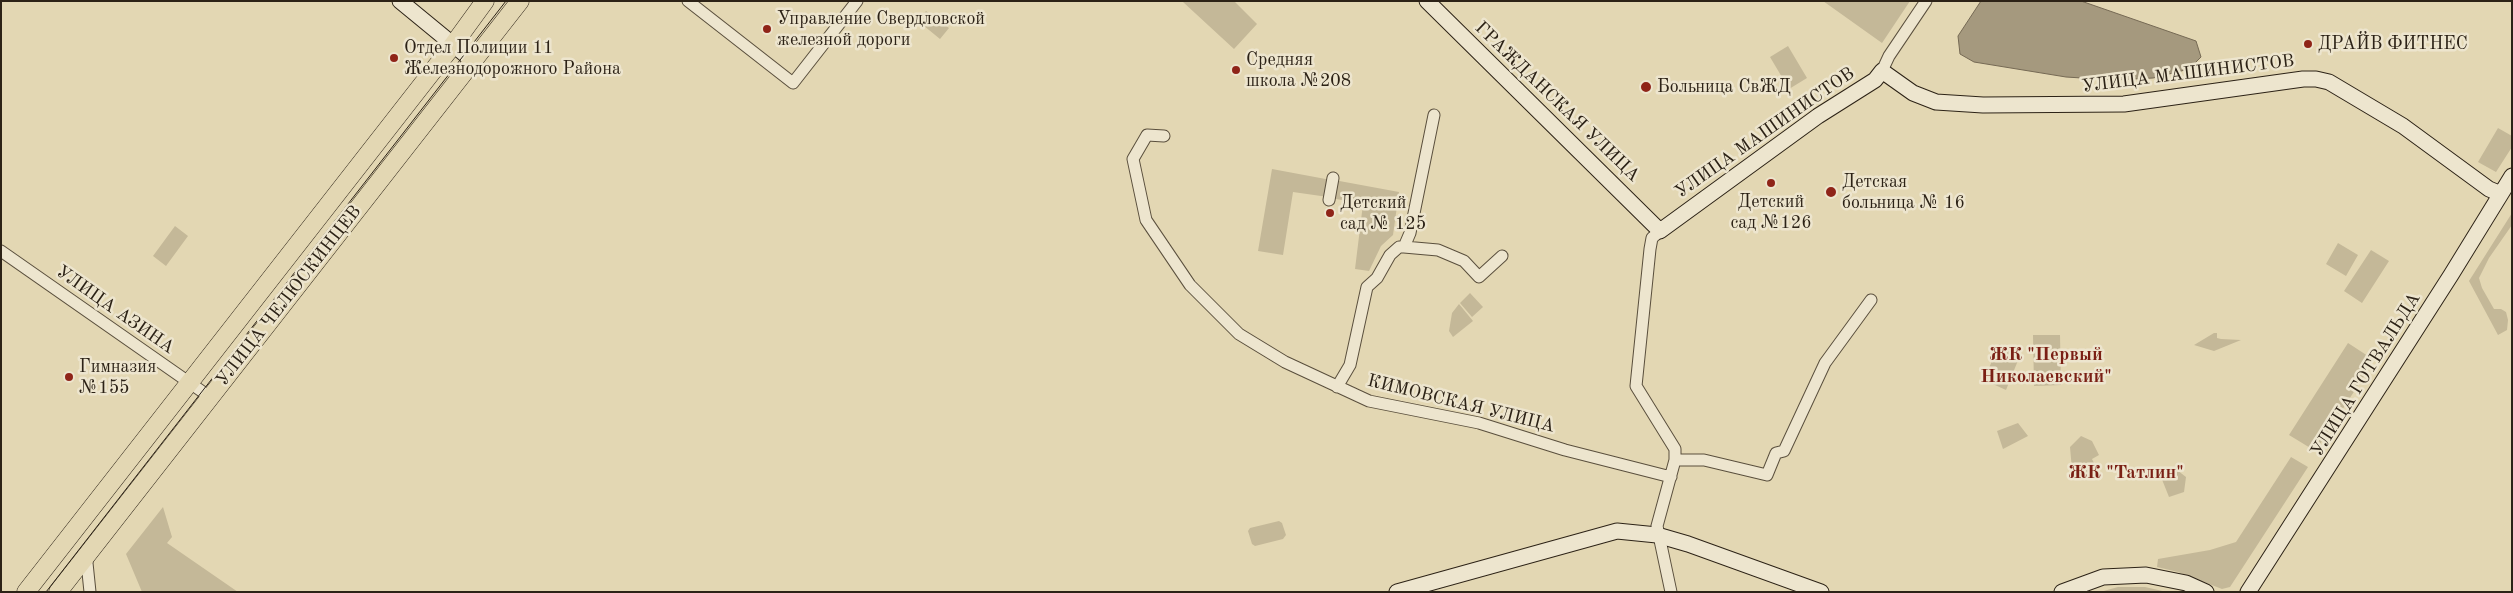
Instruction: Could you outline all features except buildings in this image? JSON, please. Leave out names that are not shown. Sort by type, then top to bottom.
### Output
[{"type":"main road","name":"УЛИЦА ЧЕЛЮСКИНЦЕВ","points":[[26,592],[453,46],[485,1]]},
{"type":"main road","name":"УЛИЦА ЧЕЛЮСКИНЦЕВ","points":[[58,592],[520,1]]},
{"type":"street","points":[[400,1],[473,61]]},
{"type":"street","points":[[688,1],[793,83],[856,1]]},
{"type":"street","name":"ГРАЖДАНСКАЯ УЛИЦА","points":[[1427,1],[1660,231]]},
{"type":"street","points":[[1882,71],[1889,56],[1926,1]]},
{"type":"street","name":"УЛИЦА МАШИНИСТОВ","points":[[1657,535],[1657,519],[1675,460],[1673,444],[1636,386],[1652,238],[1810,121],[1875,80],[1882,71],[1913,93],[1936,102],[1983,105],[2124,104],[2303,79],[2316,79],[2328,82],[2403,126],[2489,189],[2501,194]]},
{"type":"street","points":[[1404,247],[1410,233],[1434,115]]},
{"type":"street","name":"КИМОВСКАЯ УЛИЦА","points":[[1164,136],[1147,135],[1133,159],[1146,220],[1190,285],[1239,334],[1285,362],[1369,401],[1479,423],[1566,450],[1671,477]]},
{"type":"street","name":"УЛИЦА ГОТВАЛЬДА","points":[[2248,592],[2512,176]]},
{"type":"street","points":[[1329,200],[1333,178]]},
{"type":"street","points":[[1338,387],[1350,365],[1367,287],[1377,278],[1390,255],[1404,247],[1438,250],[1464,260],[1479,277],[1502,256]]},
{"type":"street","name":"УЛИЦА АЗИНА","points":[[1,251],[210,397]]},
{"type":"street","points":[[1675,460],[1704,460],[1766,475],[1776,453],[1784,451],[1825,363],[1871,300]]},
{"type":"street","points":[[1397,592],[1617,531],[1657,535],[1688,544],[1821,592]]},
{"type":"street","points":[[1657,535],[1671,592]]},
{"type":"street","points":[[89,552],[87,563],[90,592]]},
{"type":"street","points":[[2062,592],[2103,577],[2146,576],[2186,584],[2206,592]]},
{"type":"shaded area","points":[[1234,1],[1257,24],[1234,49],[1183,2]]},
{"type":"shaded area","points":[[1823,1],[1910,1],[1882,43]]},
{"type":"shaded area","points":[[1981,1],[2081,1],[2196,41],[2201,57],[2189,69],[2153,78],[2114,80],[2066,77],[1974,62],[1960,54],[1958,36]]},
{"type":"shaded area","points":[[926,11],[949,28],[940,39],[918,21]]},
{"type":"shaded area","points":[[1788,46],[1807,78],[1789,89],[1770,57]]},
{"type":"shaded area","points":[[2498,128],[2512,136],[2512,147],[2496,172],[2478,162]]},
{"type":"shaded area","points":[[1272,169],[1331,180],[1328,197],[1293,192],[1283,255],[1258,251]]},
{"type":"shaded area","points":[[1334,180],[1399,192],[1393,235],[1381,246],[1369,271],[1355,269],[1363,204],[1331,198]]},
{"type":"shaded area","points":[[2512,213],[2512,225],[2489,258],[2479,278],[2482,288],[2494,309],[2501,309],[2506,312],[2508,320],[2507,330],[2498,335],[2469,281]]},
{"type":"shaded area","points":[[175,226],[188,236],[166,266],[153,256]]},
{"type":"shaded area","points":[[2338,243],[2358,255],[2346,276],[2326,264]]},
{"type":"shaded area","points":[[2371,250],[2389,261],[2362,303],[2344,291]]},
{"type":"shaded area","points":[[1470,293],[1483,307],[1472,317],[1460,303]]},
{"type":"shaded area","points":[[1459,304],[1473,321],[1453,337],[1449,331],[1452,313]]},
{"type":"shaded area","points":[[2217,333],[2217,338],[2241,340],[2214,351],[2194,345]]},
{"type":"shaded area","points":[[2033,335],[2060,335],[2061,385],[2034,386]]},
{"type":"shaded area","points":[[2348,343],[2371,358],[2370,367],[2320,444],[2312,449],[2289,435]]},
{"type":"shaded area","points":[[1999,344],[2021,353],[2006,390],[1984,380]]},
{"type":"shaded area","points":[[2018,423],[2028,436],[2003,449],[1997,431]]},
{"type":"shaded area","points":[[2081,436],[2092,441],[2099,455],[2092,459],[2095,465],[2090,477],[2072,470],[2070,447]]},
{"type":"shaded area","points":[[2291,457],[2308,467],[2230,587],[2222,589],[2178,572],[2157,567],[2158,559],[2210,550],[2236,542]]},
{"type":"shaded area","points":[[2165,470],[2177,470],[2186,477],[2184,492],[2169,497],[2161,477]]},
{"type":"shaded area","points":[[163,507],[172,537],[167,543],[238,592],[142,592],[126,554]]},
{"type":"shaded area","points":[[1279,521],[1282,523],[1286,535],[1283,539],[1255,546],[1252,544],[1248,531],[1250,528]]},
{"type":"shaded area","points":[[2118,587],[2145,587],[2167,592],[2100,592]]},
{"type":"tram line","points":[[46,592],[506,1]]},
{"type":"place","name":"Управление Свердловской железной дороги","points":[[767,29]]},
{"type":"place","name":"ДРАЙВ ФИТНЕС","points":[[2308,44]]},
{"type":"place","name":"Отдел Полиции 11 Железнодорожного Района","points":[[394,58]]},
{"type":"place","name":"Средняя школа №208","points":[[1236,70]]},
{"type":"place","name":"Больница СвЖД","points":[[1646,87]]},
{"type":"place","name":"Детский сад №126","points":[[1771,183]]},
{"type":"place","name":"Детская больница № 16","points":[[1831,192]]},
{"type":"place","name":"Детский сад № 125","points":[[1330,213]]},
{"type":"place","name":"Гимназия №155","points":[[69,377]]},
{"type":"district","name":"ЖК \"Первый Николаевский\"","points":[[2046,366]]},
{"type":"district","name":"ЖК \"Татлин\"","points":[[2126,473]]}]
